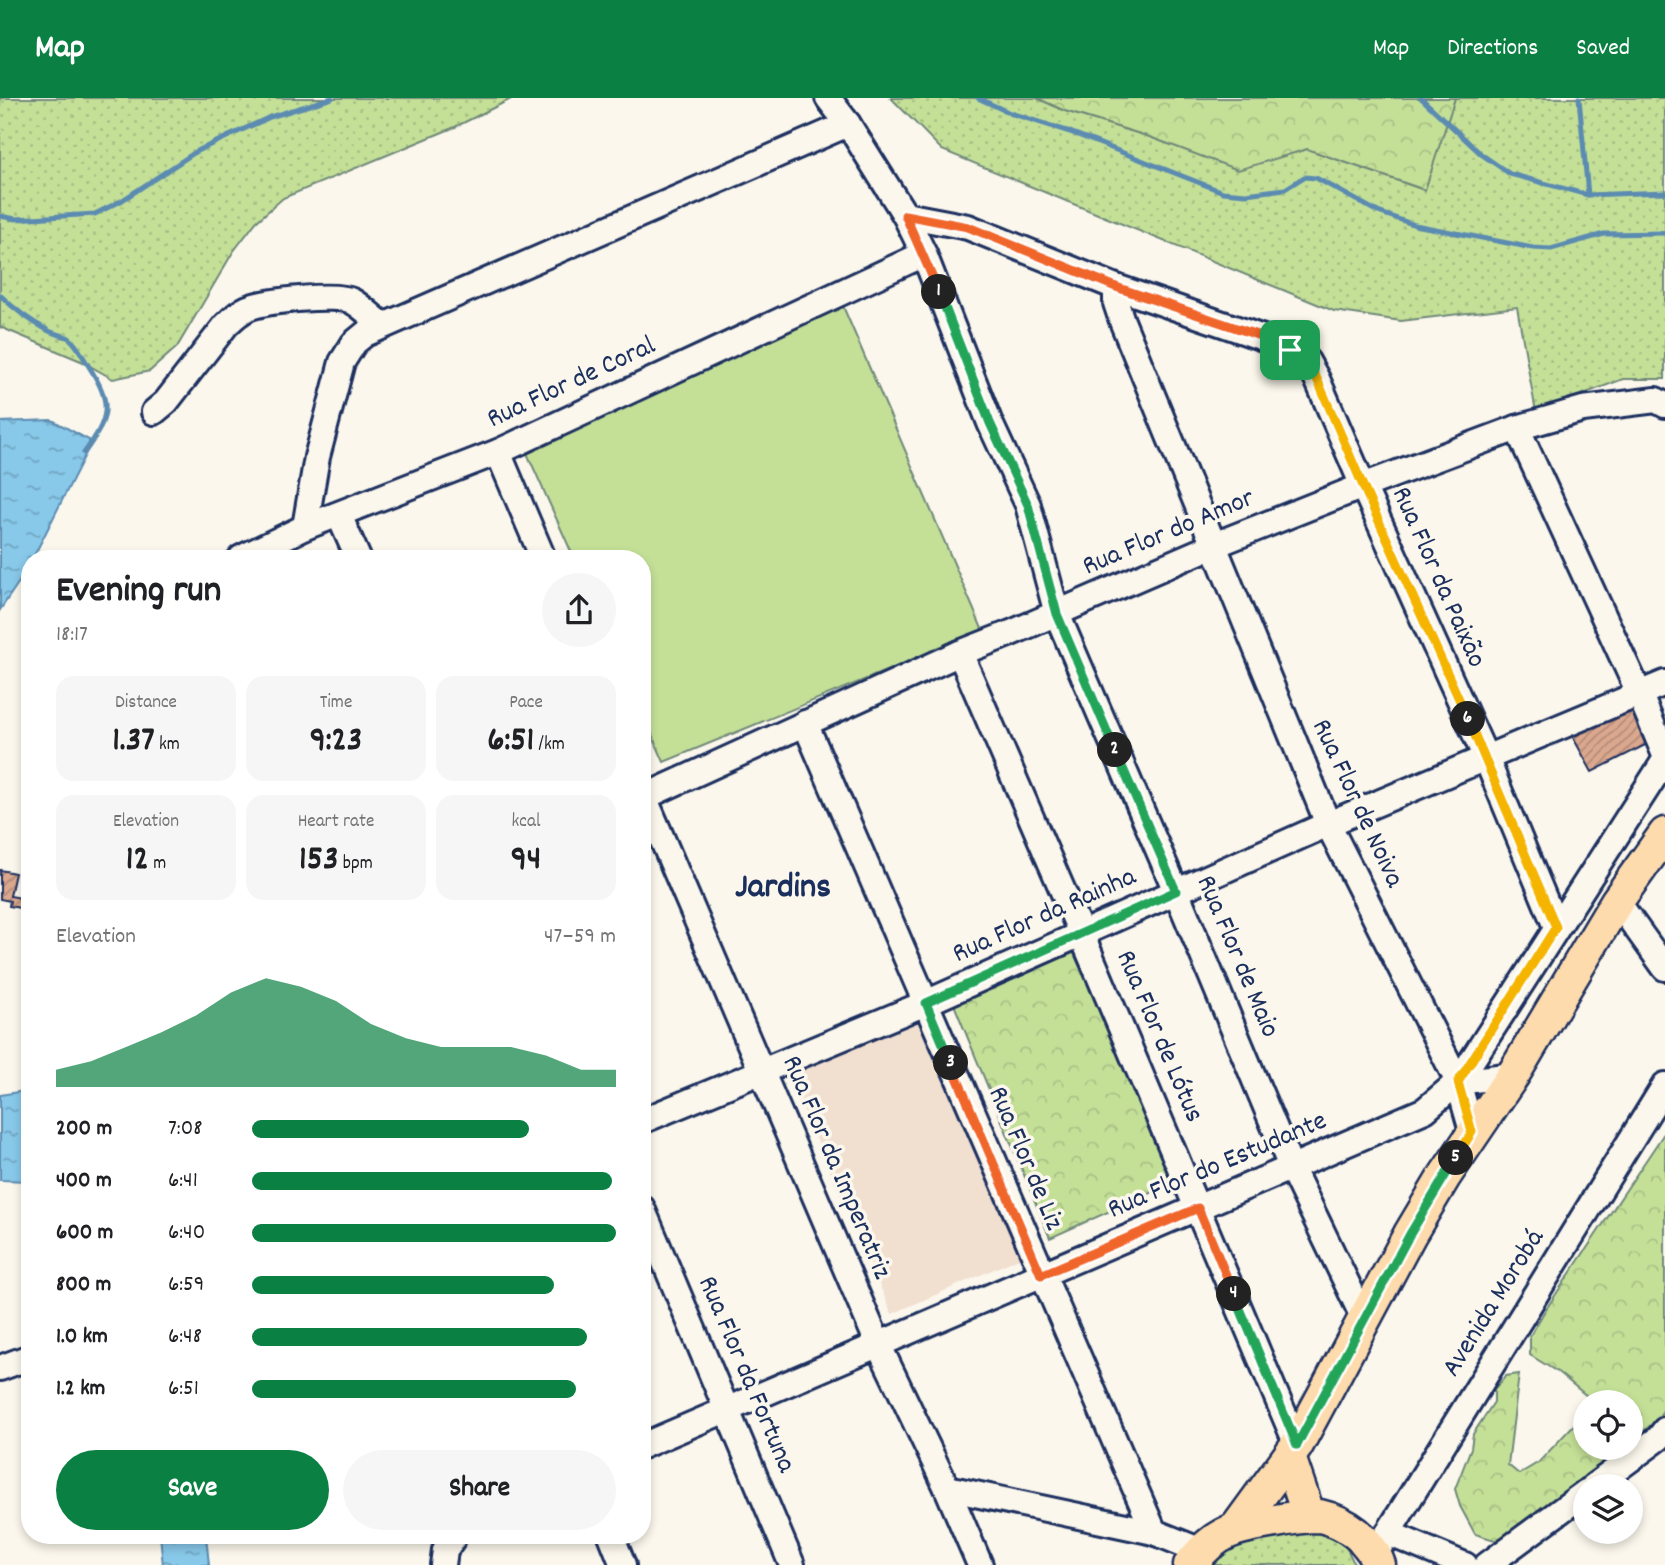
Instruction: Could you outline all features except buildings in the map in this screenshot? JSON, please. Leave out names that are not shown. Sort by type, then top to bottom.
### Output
[{"type":"main road","points":[[1238,1526],[1293,1451],[1410,1234],[1472,1132],[1513,1074],[1618,901],[1665,834]]},
{"type":"main road","points":[[1293,1451],[1309,1516]]},
{"type":"main road","points":[[1196,1558],[1215,1539],[1238,1526],[1309,1516],[1333,1519],[1381,1551]]},
{"type":"street","name":"Rua Flor de Maio","points":[[828,98],[848,124],[905,215],[924,254],[990,423],[1028,505],[1057,614],[1291,1167],[1365,1321]]},
{"type":"street","points":[[305,527],[317,457],[342,362],[354,344],[383,325],[848,124]]},
{"type":"street","name":"Rua Flor da Paixão","points":[[905,215],[968,227],[1116,287],[1266,338],[1307,361],[1486,758],[1556,927]]},
{"type":"street","name":"Rua Flor de Coral","points":[[258,550],[305,527],[498,452],[924,254]]},
{"type":"street","name":"Rua Flor de Noiva","points":[[1116,287],[1116,303],[1122,321],[1328,824],[1458,1082],[1472,1132]]},
{"type":"street","points":[[154,412],[166,402],[226,325],[248,308],[262,304],[334,297],[352,301],[383,325]]},
{"type":"street","name":"Rua Flor do Amor","points":[[651,792],[960,653],[1212,546],[1363,486],[1517,428],[1583,409],[1661,403]]},
{"type":"street","points":[[1517,428],[1640,694],[1665,758]]},
{"type":"street","points":[[498,452],[540,550]]},
{"type":"street","points":[[339,515],[354,550]]},
{"type":"street","name":"Rua Flor de Lótus","points":[[960,653],[1198,1208],[1293,1451]]},
{"type":"street","name":"Rua Flor da Rainha","points":[[651,1117],[926,1003],[1328,824],[1665,683]]},
{"type":"street","name":"Rua Flor de Liz","points":[[805,723],[1154,1532]]},
{"type":"street","name":"Rua Flor do Estudante","points":[[651,1442],[1425,1110],[1458,1082],[1665,758]]},
{"type":"street","name":"Rua Flor da Imperatriz","points":[[651,815],[878,1346],[947,1488],[980,1565]]},
{"type":"street","points":[[1618,901],[1665,968]]},
{"type":"street","points":[[1458,1082],[1513,1074]]},
{"type":"street","name":"Avenida Morobá","points":[[1381,1551],[1665,1085]]},
{"type":"street","name":"Rua Flor da Fortuna","points":[[651,1229],[792,1565]]},
{"type":"street","points":[[0,1368],[21,1360]]},
{"type":"street","points":[[1610,1474],[1659,1438],[1665,1430]]},
{"type":"street","points":[[947,1488],[1154,1532],[1196,1558]]},
{"type":"street","points":[[1487,1565],[1573,1502]]},
{"type":"street","points":[[443,1565],[445,1550],[449,1544]]},
{"type":"street","points":[[615,1544],[623,1565]]},
{"type":"street","points":[[1381,1551],[1465,1565]]},
{"type":"shaded area","points":[[918,1016],[1028,1254],[892,1314],[786,1069]]},
{"type":"green space","points":[[0,98],[513,98],[455,127],[283,198],[256,222],[233,252],[177,347],[150,371],[113,379],[81,361],[0,327]]},
{"type":"green space","points":[[891,98],[1037,98],[1065,111],[1147,136],[1238,169],[1307,149],[1424,190],[1455,98],[1665,98],[1665,379],[1623,379],[1536,412],[1517,307],[1401,321],[1334,311],[942,150]]},
{"type":"green space","points":[[1037,98],[1455,98],[1425,190],[1307,149],[1238,170],[1147,136],[1065,111]]},
{"type":"green space","points":[[842,304],[983,631],[664,762],[651,732],[651,550],[570,550],[526,451]]},
{"type":"green space","points":[[1071,947],[1177,1181],[1050,1238],[953,1002]]},
{"type":"green space","points":[[1665,1132],[1665,1407],[1659,1418],[1643,1432],[1643,1390],[1580,1390],[1530,1355],[1530,1336]]},
{"type":"green space","points":[[1519,1374],[1508,1465],[1519,1474],[1539,1462],[1573,1426],[1573,1460],[1610,1460],[1593,1474],[1573,1474],[1573,1489],[1501,1542],[1475,1534],[1460,1506],[1455,1489],[1471,1448],[1473,1434],[1494,1402],[1494,1389],[1506,1376]]},
{"type":"green space","points":[[1282,1530],[1314,1530],[1344,1543],[1355,1565],[1206,1565],[1235,1544]]},
{"type":"water","points":[[52,420],[89,440],[89,447],[37,550],[21,550],[21,579],[0,610],[0,422]]},
{"type":"water","points":[[21,1092],[21,1181],[0,1180],[0,1095]]},
{"type":"water","points":[[161,1544],[207,1544],[209,1565],[163,1565]]},
{"type":"waterway","points":[[0,216],[16,219],[95,214],[121,201],[197,151],[270,117],[332,98]]},
{"type":"waterway","points":[[978,98],[1010,113],[1070,132],[1223,192],[1246,194],[1285,189],[1304,177],[1316,178],[1378,212],[1415,225],[1533,248],[1551,249],[1604,234],[1665,233]]},
{"type":"waterway","points":[[1421,98],[1481,154],[1510,174],[1588,195],[1665,192]]},
{"type":"waterway","points":[[1579,98],[1588,195]]},
{"type":"waterway","points":[[0,295],[35,323],[69,338],[102,390],[105,400],[103,420],[84,453]]},
{"type":"district","name":"Jardins","points":[[783,889]]},
{"type":"route","points":[[905,215],[968,227],[1116,287],[1266,338],[1290,350],[1307,361],[1317,379],[1486,758],[1556,927],[1458,1082],[1472,1132],[1410,1234],[1297,1445],[1198,1208],[1041,1275],[926,1003],[1176,891],[1057,614],[1028,505],[990,423],[924,254],[905,215]]}]
